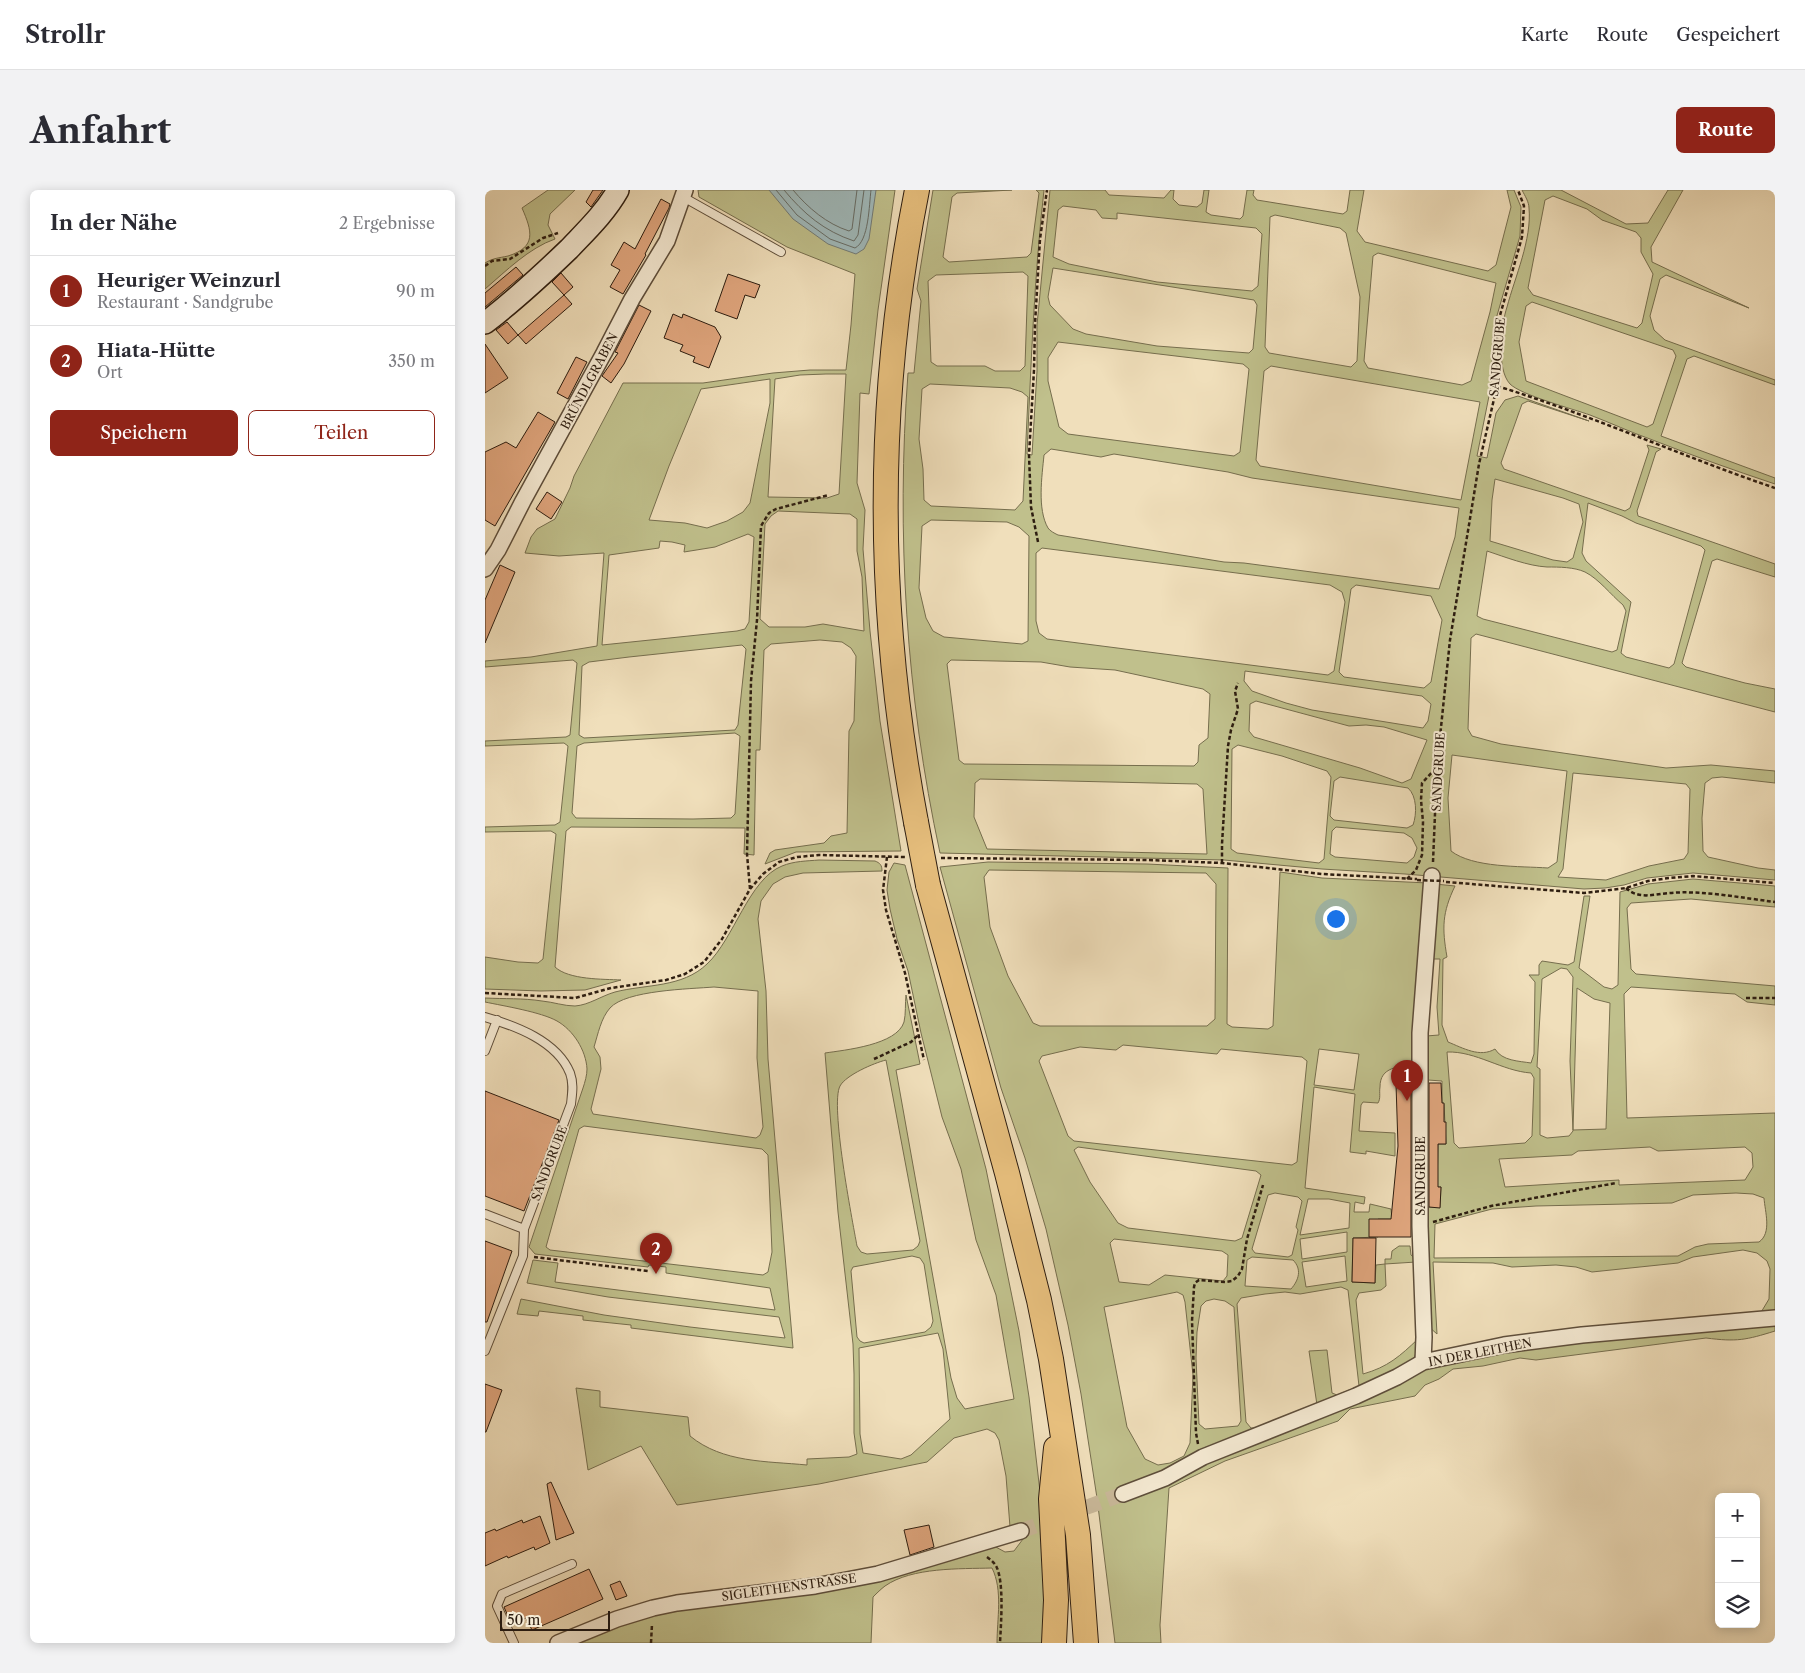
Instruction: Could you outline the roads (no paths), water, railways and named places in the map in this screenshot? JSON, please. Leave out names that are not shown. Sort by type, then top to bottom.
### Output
[{"type":"main road","points":[[917,190],[903,274],[893,355],[889,396],[885,495],[887,604],[899,725],[915,822],[928,885],[1028,1252],[1049,1349],[1078,1535],[1087,1640]]},
{"type":"main road","points":[[1054,1643],[1055,1600],[1051,1500],[1060,1416]]},
{"type":"street","points":[[485,323],[508,305],[578,239],[609,206],[618,190]]},
{"type":"street","name":"BRÜNDLGRABEN","points":[[485,569],[498,550],[605,353],[632,299],[667,241],[684,194]]},
{"type":"street","name":"SANDGRUBE","points":[[1423,1362],[1424,1337],[1420,1226],[1420,1033],[1431,879]]},
{"type":"street","name":"IN DER LEITHEN","points":[[1123,1494],[1165,1478],[1203,1457],[1356,1396],[1397,1377],[1423,1362],[1504,1346],[1582,1335],[1775,1318]]},
{"type":"street","name":"SIGLEITHENSTRASSE","points":[[558,1643],[617,1619],[653,1608],[696,1600],[815,1586],[878,1574],[1021,1531]]},
{"type":"lane","points":[[684,194],[781,252]]},
{"type":"lane","name":"SANDGRUBE","points":[[485,1017],[528,1033],[545,1043],[560,1057],[570,1073],[573,1087],[571,1104],[524,1229],[523,1256],[485,1350]]},
{"type":"lane","points":[[485,1051],[497,1020]]},
{"type":"lane","points":[[485,1214],[524,1229]]},
{"type":"lane","points":[[514,1643],[497,1606],[502,1594],[572,1564]]},
{"type":"water","points":[[769,190],[876,190],[869,239],[864,249],[856,254],[828,244],[793,219]]},
{"type":"tunnel","points":[[1021,1531],[1123,1494]]},
{"type":"place","name":"Heuriger Weinzurl","points":[[1407,1101]]},
{"type":"place","name":"Hiata-Hütte","points":[[656,1274]]}]
